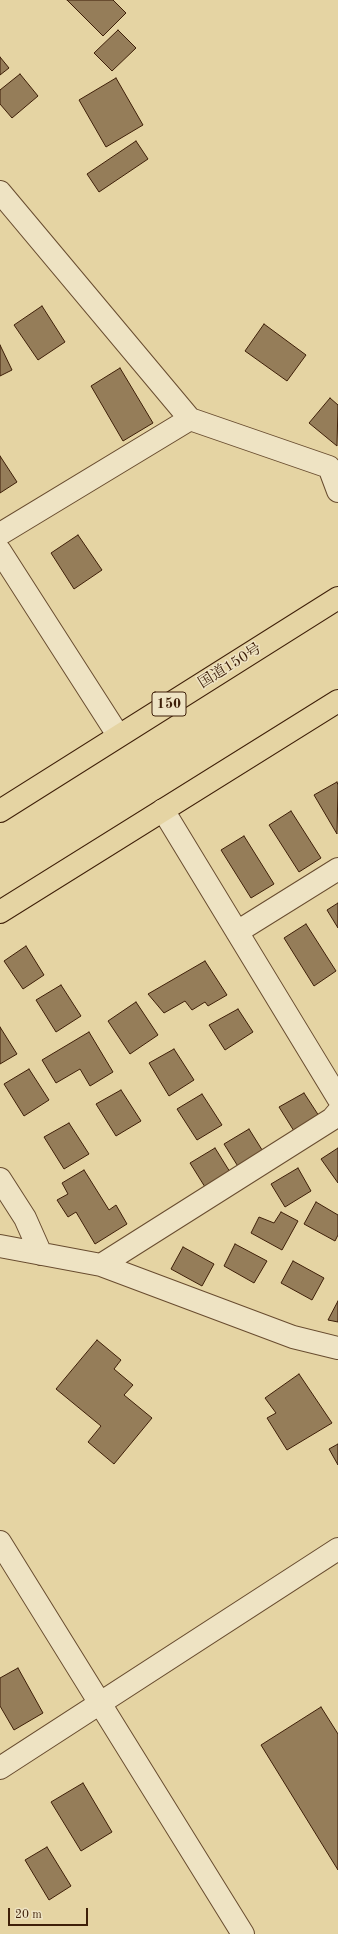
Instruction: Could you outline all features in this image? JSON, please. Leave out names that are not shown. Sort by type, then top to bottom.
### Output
[{"type":"highway","name":"国道150号","points":[[0,811],[118,735],[338,598]]},
{"type":"highway","points":[[0,912],[338,701]]},
{"type":"street","points":[[0,192],[190,419],[333,464],[338,491]]},
{"type":"street","points":[[0,534],[190,419]]},
{"type":"street","points":[[0,551],[118,735]]},
{"type":"street","points":[[163,810],[338,1098]]},
{"type":"street","points":[[237,932],[338,869]]},
{"type":"street","points":[[101,1265],[332,1119],[338,1112]]},
{"type":"street","points":[[0,1179],[25,1218],[42,1254]]},
{"type":"street","points":[[0,1246],[101,1265],[293,1337],[338,1348]]},
{"type":"street","points":[[0,1542],[243,1934]]},
{"type":"street","points":[[0,1768],[338,1549]]},
{"type":"building","points":[[67,0],[113,0],[126,13],[103,36]]},
{"type":"building","points":[[118,30],[136,48],[112,71],[94,53]]},
{"type":"building","points":[[0,57],[9,68],[0,75]]},
{"type":"building","points":[[20,74],[38,96],[12,118],[0,104],[0,90]]},
{"type":"building","points":[[116,78],[143,125],[106,147],[79,100]]},
{"type":"building","points":[[136,141],[148,159],[99,192],[87,174]]},
{"type":"building","points":[[42,306],[65,342],[38,360],[14,325]]},
{"type":"building","points":[[264,324],[306,355],[287,381],[245,351]]},
{"type":"building","points":[[0,345],[12,370],[0,376]]},
{"type":"building","points":[[120,368],[153,423],[123,441],[91,386]]},
{"type":"building","points":[[330,398],[338,405],[337,446],[309,423]]},
{"type":"building","points":[[0,456],[17,482],[0,493]]},
{"type":"building","points":[[78,535],[102,570],[74,589],[51,553]]},
{"type":"building","points":[[337,782],[338,785],[337,834],[314,795]]},
{"type":"building","points":[[291,811],[321,858],[299,872],[269,825]]},
{"type":"building","points":[[244,836],[274,884],[251,898],[221,850]]},
{"type":"building","points":[[338,903],[338,928],[327,910]]},
{"type":"building","points":[[306,924],[336,971],[314,986],[284,938]]},
{"type":"building","points":[[26,946],[44,975],[23,989],[4,961]]},
{"type":"building","points":[[205,961],[227,995],[208,1006],[205,1002],[192,1010],[185,1001],[164,1013],[148,994]]},
{"type":"building","points":[[61,985],[81,1016],[56,1032],[36,1000]]},
{"type":"building","points":[[136,1002],[158,1035],[130,1054],[108,1021]]},
{"type":"building","points":[[238,1009],[253,1032],[225,1050],[209,1025]]},
{"type":"building","points":[[0,1027],[17,1054],[0,1064]]},
{"type":"building","points":[[89,1032],[113,1072],[90,1086],[80,1069],[56,1083],[42,1060]]},
{"type":"building","points":[[174,1049],[194,1080],[169,1096],[149,1063]]},
{"type":"building","points":[[29,1069],[49,1100],[24,1116],[4,1084]]},
{"type":"building","points":[[121,1090],[141,1121],[116,1136],[96,1104]]},
{"type":"building","points":[[304,1093],[319,1116],[294,1131],[279,1107]]},
{"type":"building","points":[[202,1094],[222,1125],[197,1140],[177,1109]]},
{"type":"building","points":[[69,1123],[89,1154],[64,1169],[44,1137]]},
{"type":"building","points":[[249,1129],[264,1153],[239,1168],[224,1144]]},
{"type":"building","points":[[215,1148],[230,1172],[205,1187],[190,1163]]},
{"type":"building","points":[[338,1148],[338,1183],[321,1159]]},
{"type":"building","points":[[298,1168],[311,1191],[285,1207],[271,1184]]},
{"type":"building","points":[[84,1170],[109,1210],[116,1205],[127,1224],[95,1244],[76,1212],[68,1217],[57,1200],[68,1194],[62,1183]]},
{"type":"building","points":[[316,1202],[338,1215],[338,1235],[335,1241],[304,1224]]},
{"type":"building","points":[[281,1212],[298,1221],[282,1250],[251,1233],[259,1217],[274,1223]]},
{"type":"building","points":[[235,1244],[267,1261],[254,1283],[224,1266]]},
{"type":"building","points":[[183,1247],[214,1264],[202,1286],[171,1269]]},
{"type":"building","points":[[293,1261],[324,1278],[312,1300],[281,1283]]},
{"type":"building","points":[[338,1301],[338,1322],[328,1320]]},
{"type":"building","points":[[97,1340],[121,1360],[114,1369],[133,1385],[124,1395],[152,1418],[114,1464],[88,1442],[101,1426],[56,1389]]},
{"type":"building","points":[[299,1374],[332,1423],[287,1450],[267,1418],[276,1413],[265,1398]]},
{"type":"building","points":[[338,1444],[338,1465],[329,1449]]},
{"type":"building","points":[[18,1668],[43,1713],[14,1730],[0,1706],[0,1678]]},
{"type":"building","points":[[321,1707],[338,1734],[338,1870],[261,1745]]},
{"type":"building","points":[[83,1783],[112,1832],[81,1851],[51,1802]]},
{"type":"building","points":[[47,1847],[71,1886],[49,1900],[25,1860]]}]
